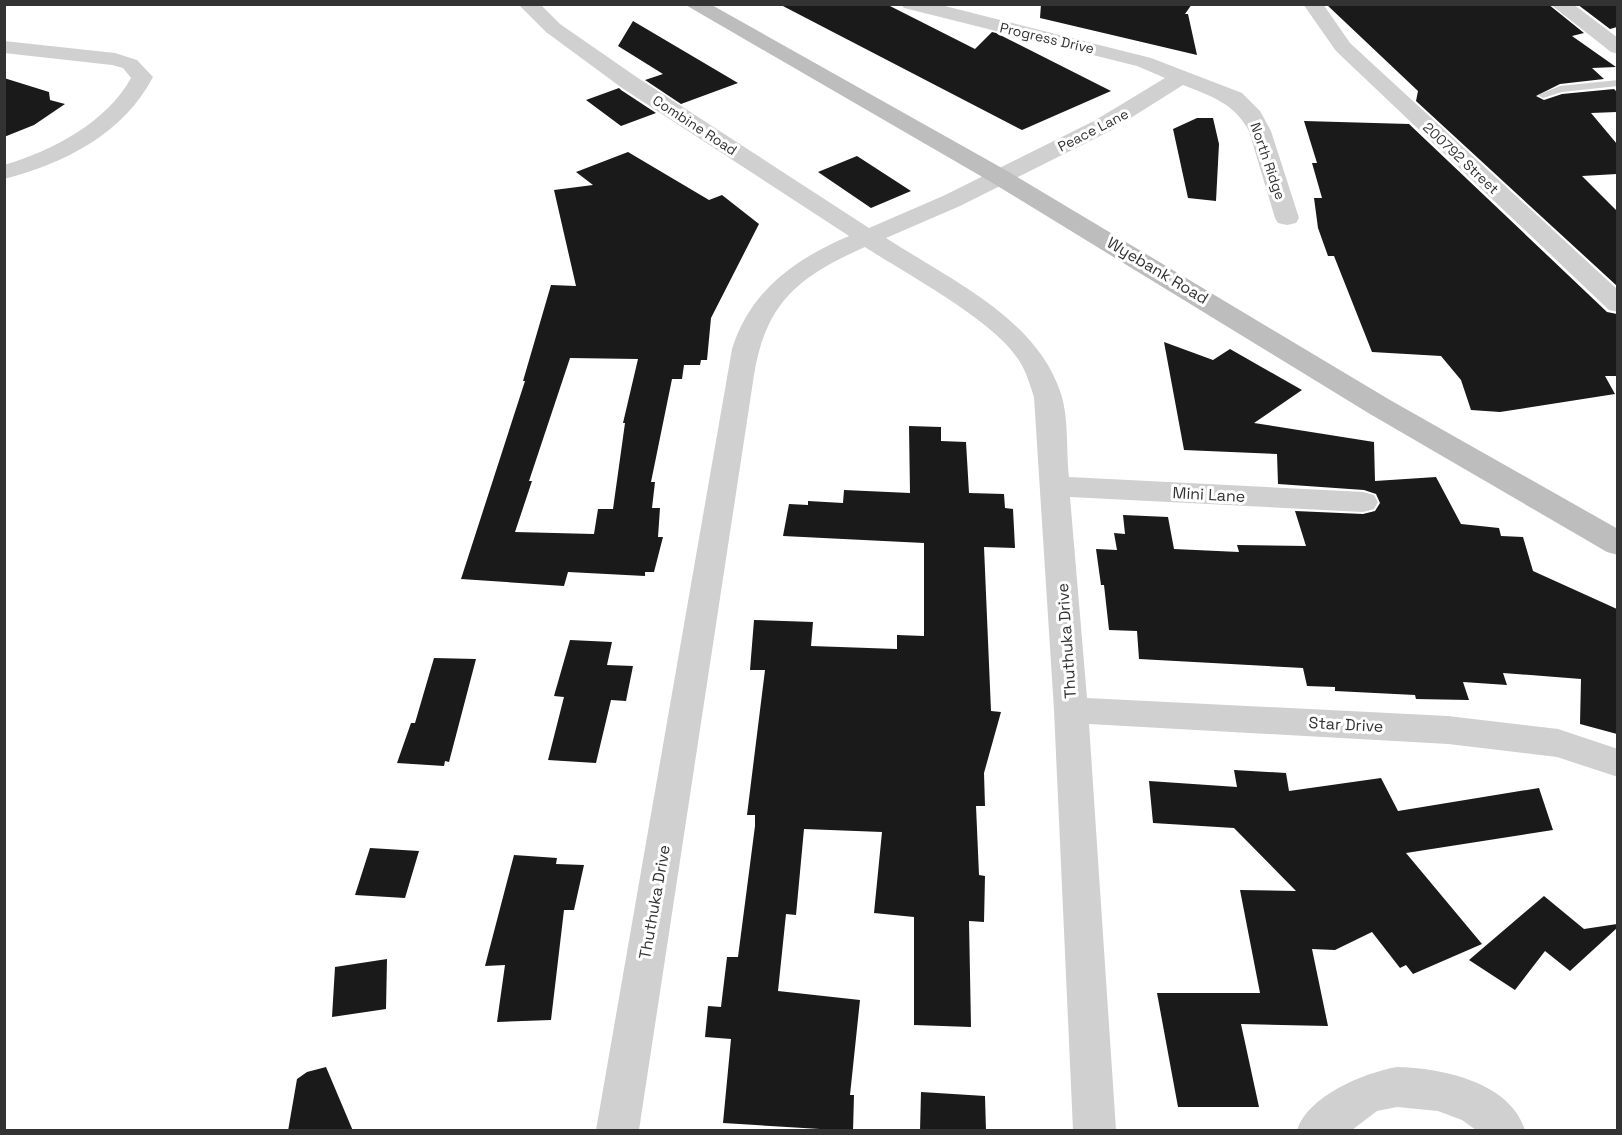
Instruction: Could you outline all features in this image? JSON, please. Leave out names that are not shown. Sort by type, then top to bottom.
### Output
[{"type":"street","name":"Combine Road","points":[[528,4],[553,27],[630,83],[870,237]]},
{"type":"street","name":"Wyebank Road","points":[[694,4],[1000,177],[1380,406],[1617,544]]},
{"type":"street","name":"Progress Drive","points":[[911,4],[1144,62],[1181,76]]},
{"type":"street","name":"200792 Street","points":[[1313,4],[1343,47],[1617,304]]},
{"type":"street","points":[[1560,4],[1617,48]]},
{"type":"street","points":[[4,47],[115,59],[130,64],[142,77],[138,87],[97,127],[42,160],[4,172]]},
{"type":"street","name":"Peace Lane","points":[[1000,177],[1137,108],[1181,76]]},
{"type":"street","name":"North Ridge","points":[[1181,76],[1234,98],[1252,116],[1260,131],[1287,218]]},
{"type":"street","name":"Thuthuka Drive","points":[[617,1131],[734,414],[750,332],[760,313],[786,283],[816,262],[1000,177]]},
{"type":"street","name":"Thuthuka Drive","points":[[870,237],[1017,338],[1030,353],[1048,397],[1071,710],[1094,1131]]},
{"type":"street","name":"Mini Lane","points":[[1054,486],[1362,502]]},
{"type":"street","name":"Star Drive","points":[[1071,710],[1448,730],[1558,743],[1617,763]]},
{"type":"street","points":[[1318,1131],[1362,1096],[1391,1087],[1429,1088],[1472,1102],[1504,1131]]},
{"type":"lane","points":[[1543,94],[1560,89],[1617,83]]},
{"type":"building","points":[[779,4],[886,4],[975,49],[992,32],[996,33],[1111,91],[1022,130]]},
{"type":"building","points":[[1041,4],[1192,4],[1185,14],[1188,14],[1197,55],[1040,18]]},
{"type":"building","points":[[1326,4],[1548,4],[1584,33],[1572,36],[1616,67],[1592,68],[1604,79],[1560,84],[1536,96],[1544,100],[1562,94],[1614,89],[1617,92],[1617,112],[1591,113],[1617,144],[1617,174],[1582,176],[1617,211],[1617,286],[1416,101],[1418,91]]},
{"type":"building","points":[[1577,4],[1617,4],[1617,27],[1610,29]]},
{"type":"building","points":[[633,21],[738,83],[681,104],[645,80],[663,74],[618,46]]},
{"type":"building","points":[[4,78],[49,92],[50,100],[65,104],[34,125],[4,137]]},
{"type":"building","points":[[619,88],[656,113],[621,126],[586,100]]},
{"type":"building","points":[[1197,118],[1213,118],[1219,144],[1216,201],[1188,198],[1173,129]]},
{"type":"building","points":[[1304,121],[1409,124],[1607,312],[1617,314],[1617,376],[1605,376],[1615,394],[1500,412],[1471,410],[1461,380],[1441,356],[1372,352],[1334,256],[1328,256],[1318,228],[1314,198],[1322,198],[1312,163],[1317,163]]},
{"type":"building","points":[[628,152],[709,200],[722,195],[759,224],[711,318],[707,360],[701,360],[700,365],[684,365],[682,379],[672,379],[651,482],[655,482],[652,508],[660,508],[658,537],[663,537],[654,572],[645,572],[645,576],[568,572],[564,586],[461,579],[525,381],[523,381],[551,285],[576,286],[554,190],[593,185],[576,172]],"holes":[[[570,358],[638,359],[623,423],[625,423],[613,509],[598,509],[594,534],[515,532],[532,481],[529,481]]]},
{"type":"building","points":[[857,156],[911,191],[871,208],[818,172]]},
{"type":"building","points":[[1164,342],[1213,360],[1230,349],[1302,390],[1254,423],[1374,442],[1375,481],[1436,477],[1461,524],[1499,528],[1501,536],[1523,537],[1533,571],[1617,609],[1617,734],[1580,724],[1581,679],[1503,673],[1507,685],[1463,682],[1469,700],[1416,699],[1415,695],[1335,691],[1335,687],[1307,686],[1303,668],[1139,659],[1137,631],[1109,630],[1104,585],[1101,585],[1096,549],[1117,550],[1114,533],[1125,534],[1123,515],[1168,517],[1174,549],[1239,552],[1237,545],[1306,546],[1295,511],[1363,514],[1375,511],[1380,503],[1376,494],[1364,490],[1278,484],[1277,454],[1184,450]]},
{"type":"building","points":[[909,426],[941,427],[941,441],[966,442],[969,493],[1004,494],[1005,508],[1013,509],[1015,548],[984,547],[991,711],[1001,712],[984,773],[985,806],[976,806],[979,875],[985,876],[984,922],[969,921],[971,1027],[914,1025],[914,917],[874,913],[882,832],[804,829],[796,915],[786,914],[778,991],[860,1000],[850,1095],[854,1095],[853,1131],[723,1123],[731,1039],[705,1037],[708,1006],[721,1007],[727,957],[738,957],[755,826],[755,815],[747,815],[765,670],[750,670],[754,620],[813,622],[811,646],[897,649],[897,635],[924,636],[924,543],[783,536],[789,504],[808,505],[808,501],[843,503],[844,490],[910,493]]},
{"type":"building","points":[[570,640],[612,642],[607,665],[633,666],[626,701],[611,700],[596,763],[548,760],[564,697],[554,696]]},
{"type":"building","points":[[434,658],[476,659],[449,762],[445,761],[444,766],[397,763],[411,723],[415,723]]},
{"type":"building","points":[[1234,770],[1286,773],[1289,791],[1381,778],[1398,811],[1539,788],[1553,830],[1406,853],[1482,944],[1413,974],[1406,965],[1400,968],[1372,932],[1335,950],[1312,949],[1328,1026],[1241,1024],[1259,1107],[1178,1107],[1157,993],[1260,993],[1240,890],[1296,891],[1234,828],[1153,823],[1149,781],[1237,787]]},
{"type":"building","points":[[370,848],[419,851],[405,898],[355,895]]},
{"type":"building","points":[[514,855],[557,858],[556,864],[584,865],[574,910],[564,910],[551,1020],[497,1022],[505,965],[485,966]]},
{"type":"building","points":[[1544,896],[1584,929],[1617,924],[1617,928],[1570,971],[1545,951],[1515,990],[1469,960]]},
{"type":"building","points":[[387,959],[386,1009],[332,1017],[335,967]]},
{"type":"building","points":[[326,1067],[353,1131],[288,1131],[297,1079],[307,1072]]},
{"type":"building","points":[[921,1092],[985,1096],[986,1131],[920,1131]]}]
